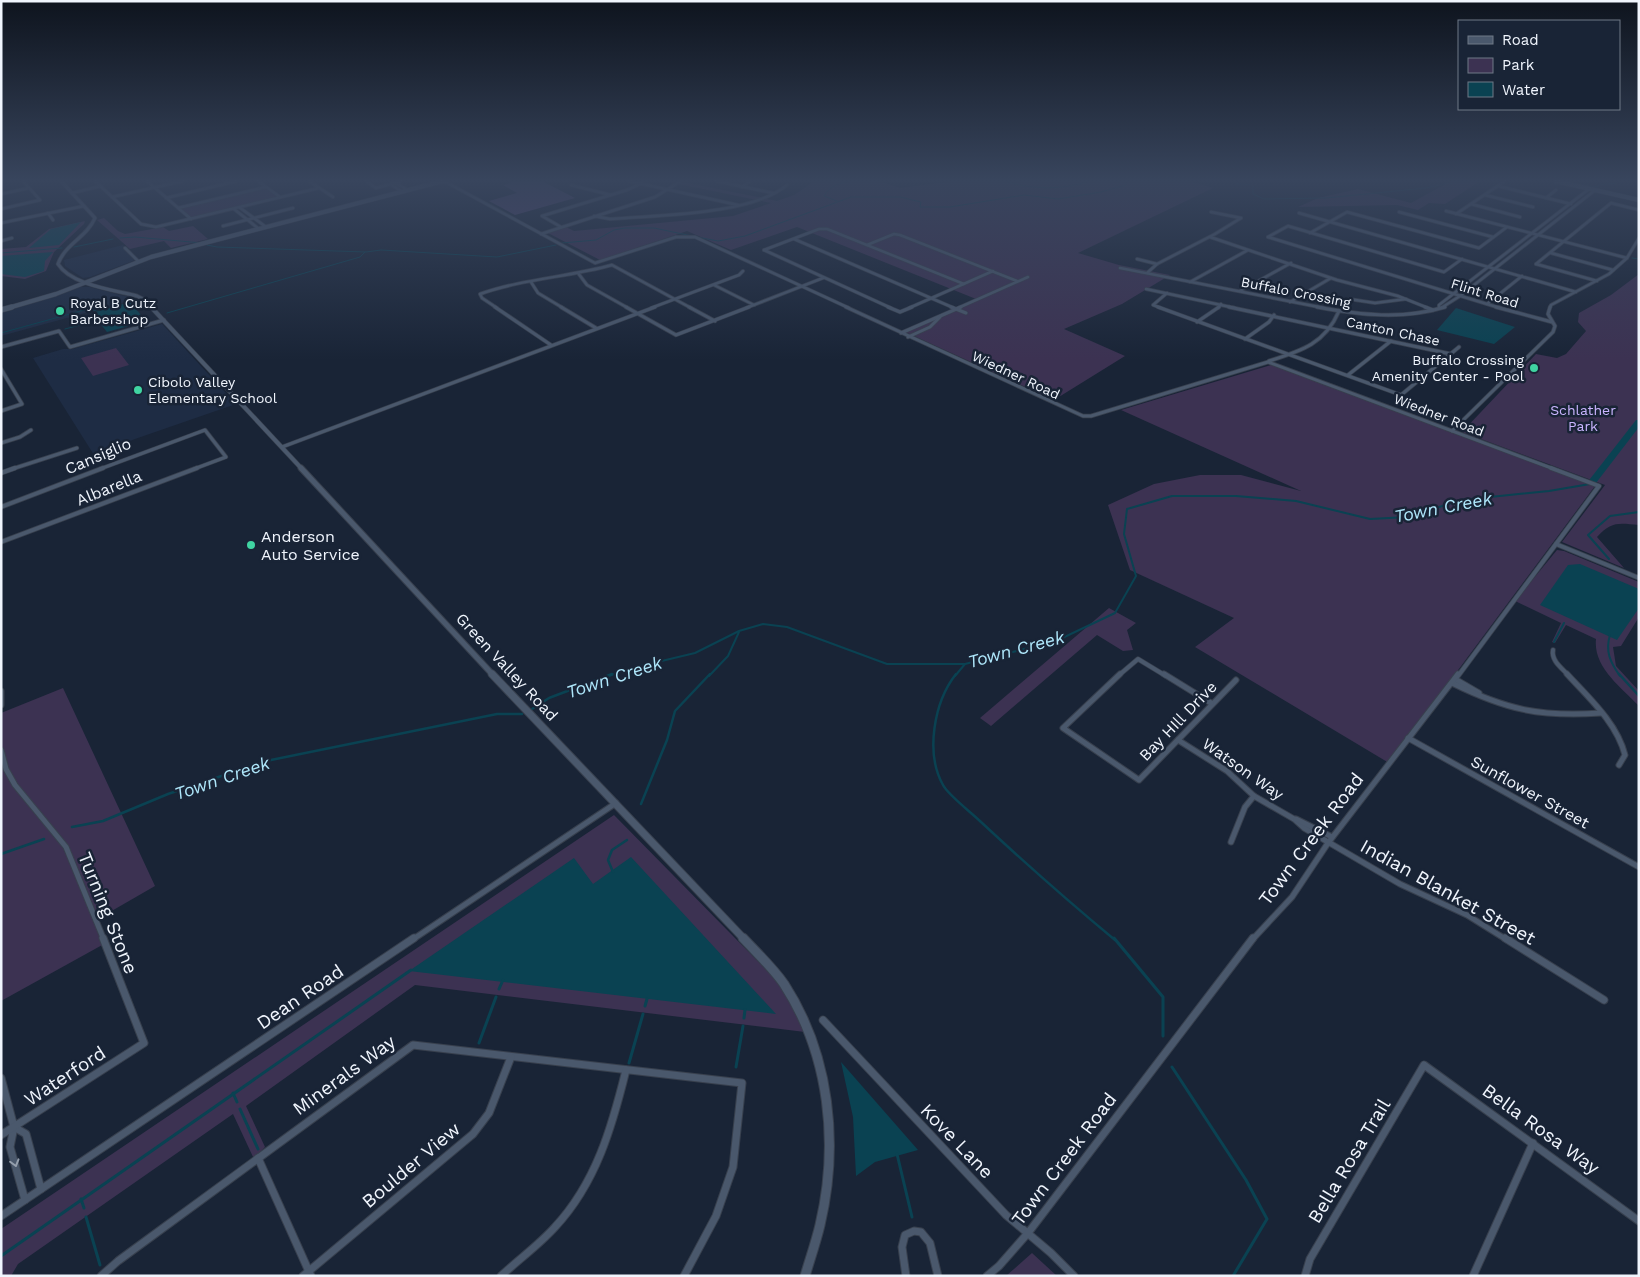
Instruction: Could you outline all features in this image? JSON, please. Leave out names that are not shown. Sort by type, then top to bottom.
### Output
[{"type":"main road","points":[[1,310],[40,299],[138,261],[216,241]]},
{"type":"street","name":"Green Valley Road","points":[[75,241],[63,252],[58,264],[63,273],[85,282],[138,296],[146,300],[518,702],[773,970],[793,1000],[813,1044],[828,1106],[830,1141],[820,1224],[805,1276]]},
{"type":"street","name":"Wiedner Road","points":[[553,241],[595,263],[664,241]]},
{"type":"street","name":"Wiedner Road","points":[[702,241],[1072,412],[1088,416],[1268,362],[1599,486]]},
{"type":"street","points":[[790,241],[764,250],[897,311],[906,311],[993,271]]},
{"type":"street","points":[[798,241],[966,312]]},
{"type":"street","points":[[856,241],[964,284]]},
{"type":"street","points":[[867,245],[878,241]]},
{"type":"street","points":[[914,241],[1017,281]]},
{"type":"street","points":[[1147,273],[1157,264],[1203,241]]},
{"type":"street","points":[[1221,241],[1291,262],[1331,278],[1407,299],[1433,310]]},
{"type":"street","name":"Flint Road","points":[[1280,241],[1536,320],[1552,322]]},
{"type":"street","points":[[1336,241],[1444,272],[1462,259]]},
{"type":"street","points":[[1396,241],[1576,292]]},
{"type":"street","points":[[1452,241],[1479,248],[1488,241]]},
{"type":"street","name":"Buffalo Crossing","points":[[1440,308],[1439,305],[1523,241]]},
{"type":"street","name":"Buffalo Crossing","points":[[1120,268],[1339,311],[1391,316],[1445,307],[1531,241]]},
{"type":"street","points":[[1559,241],[1627,258]]},
{"type":"street","points":[[1452,431],[1553,332],[1555,326],[1548,314],[1551,305],[1597,281],[1613,270],[1627,258],[1637,241]]},
{"type":"street","points":[[1564,242],[1536,264],[1597,281]]},
{"type":"street","points":[[125,248],[138,261]]},
{"type":"street","points":[[1190,282],[1248,250]]},
{"type":"street","points":[[1551,253],[1613,270]]},
{"type":"street","points":[[1137,259],[1157,264]]},
{"type":"street","points":[[1240,291],[1291,262]]},
{"type":"street","points":[[551,345],[480,296],[481,293],[492,289],[615,265],[715,321]]},
{"type":"street","points":[[282,447],[714,285],[739,275],[743,271]]},
{"type":"street","points":[[578,273],[587,285],[676,335],[823,278]]},
{"type":"street","points":[[901,333],[1028,276]]},
{"type":"street","points":[[1487,304],[1522,276]]},
{"type":"street","points":[[1290,302],[1331,278]]},
{"type":"street","points":[[530,282],[538,293],[596,328]]},
{"type":"street","points":[[714,285],[754,305]]},
{"type":"street","name":"Canton Chase","points":[[1146,289],[1451,354]]},
{"type":"street","points":[[1167,293],[1153,305],[1401,395],[1459,347]]},
{"type":"street","points":[[1348,299],[1375,303],[1407,299]]},
{"type":"street","points":[[1197,322],[1216,310],[1221,304]]},
{"type":"street","points":[[1268,362],[1292,354],[1324,337],[1332,329],[1339,311]]},
{"type":"street","points":[[1246,339],[1269,322],[1274,315]]},
{"type":"street","points":[[908,336],[933,326],[940,317]]},
{"type":"street","points":[[1,347],[59,331],[70,347],[164,320]]},
{"type":"street","points":[[1348,375],[1391,341]]},
{"type":"street","points":[[1,369],[22,404],[1,411]]},
{"type":"street","points":[[1,443],[20,437],[32,430]]},
{"type":"street","name":"Albarella","points":[[2,542],[226,457],[205,430]]},
{"type":"street","name":"Cansiglio","points":[[1,507],[67,483],[144,451],[205,430]]},
{"type":"street","points":[[1,473],[66,450],[77,448]]},
{"type":"street","name":"Town Creek Road","points":[[987,1276],[1028,1234],[1217,983],[1258,932],[1292,897],[1330,840],[1453,681],[1599,486]]},
{"type":"street","points":[[1,536],[2,542]]},
{"type":"street","points":[[1556,544],[1639,578]]},
{"type":"street","points":[[1553,650],[1552,654],[1555,661],[1614,730],[1625,755],[1619,765]]},
{"type":"street","name":"Bay HIll Drive","points":[[1211,703],[1138,659],[1101,690],[1063,728],[1139,780],[1211,703],[1236,680]]},
{"type":"street","points":[[1453,681],[1472,693],[1480,694],[1497,702],[1537,714],[1554,716],[1601,713]]},
{"type":"street","points":[[1,691],[1,705]]},
{"type":"street","name":"Sunflower Street","points":[[1408,738],[1639,867]]},
{"type":"street","name":"Watson Way","points":[[1178,740],[1227,772],[1254,796],[1294,819],[1304,828],[1330,840]]},
{"type":"street","name":"Turning Stone","points":[[1,750],[6,769],[14,785],[66,847],[82,883],[144,1043]]},
{"type":"street","points":[[1231,842],[1245,807],[1254,796]]},
{"type":"street","name":"Dean Road","points":[[1,1216],[616,803]]},
{"type":"street","name":"Indian Blanket Street","points":[[1330,840],[1400,884],[1467,915],[1604,1000]]},
{"type":"street","name":"Kove Lane","points":[[823,1020],[1006,1216],[1074,1276]]},
{"type":"street","name":"Waterford","points":[[1,1135],[144,1043]]},
{"type":"street","name":"Minerals Way","points":[[102,1276],[118,1260],[413,1046],[742,1083],[733,1167],[716,1216],[684,1276]]},
{"type":"street","name":"Boulder View","points":[[308,1274],[473,1134],[489,1113],[511,1057]]},
{"type":"street","name":"Bella Rosa Way","points":[[1424,1065],[1639,1220]]},
{"type":"street","name":"Bella Rosa Trail","points":[[1305,1276],[1310,1259],[1424,1065]]},
{"type":"street","points":[[501,1276],[562,1220],[590,1180],[608,1138],[626,1070]]},
{"type":"street","points":[[1,1078],[14,1127],[10,1146],[24,1200]]},
{"type":"street","points":[[14,1127],[26,1134],[41,1189]]},
{"type":"street","points":[[1473,1276],[1533,1143]]},
{"type":"street","points":[[258,1158],[308,1274]]},
{"type":"street","points":[[906,1276],[902,1246],[905,1236],[912,1231],[920,1231],[927,1237],[933,1250],[938,1276]]},
{"type":"shaded area","points":[[123,245],[133,261],[83,278],[65,266],[64,260]]},
{"type":"shaded area","points":[[80,287],[90,287],[136,299],[1,336],[1,312]]},
{"type":"shaded area","name":"Cibolo Valley Elementary School","points":[[162,324],[236,404],[94,455],[33,358]]},
{"type":"green space","points":[[34,241],[66,241],[54,252],[46,271],[25,279],[1,276],[1,249],[26,247]]},
{"type":"green space","points":[[120,241],[201,241],[171,248],[164,241],[130,249]]},
{"type":"green space","points":[[563,241],[658,241],[600,260]]},
{"type":"green space","points":[[709,241],[758,241],[731,250]]},
{"type":"green space","points":[[831,241],[1104,241],[1078,253],[1119,265],[1170,275],[1122,304],[1064,329],[1125,356],[1054,400],[903,331],[976,299]]},
{"type":"green space","name":"Schlather Park","points":[[1639,274],[1639,525],[1616,524],[1607,528],[1597,537],[1624,568],[1562,542],[1605,485],[1462,432],[1536,354],[1557,358],[1566,354],[1586,331],[1578,322],[1579,313],[1611,295]]},
{"type":"green space","points":[[116,348],[129,365],[93,376],[81,358]]},
{"type":"green space","points":[[1271,365],[1595,486],[1389,763],[1195,647],[1234,618],[1130,570],[1108,505],[1154,484],[1200,475],[1241,475],[1301,491],[1121,410]]},
{"type":"green space","points":[[1557,550],[1564,551],[1639,582],[1639,617],[1621,646],[1613,647],[1616,666],[1639,691],[1639,706],[1617,684],[1604,667],[1596,649],[1596,639],[1566,625],[1555,643],[1552,642],[1561,623],[1515,601]]},
{"type":"green space","points":[[1109,608],[1136,623],[1127,630],[1133,650],[1123,651],[1097,635],[991,726],[980,718]]},
{"type":"green space","points":[[63,688],[155,886],[96,920],[104,944],[1,1001],[1,713]]},
{"type":"green space","points":[[614,815],[786,990],[805,1032],[415,985],[246,1106],[265,1147],[254,1159],[233,1114],[18,1264],[11,1276],[1,1276],[1,1229]]},
{"type":"green space","points":[[1032,1253],[1057,1276],[1006,1276]]},
{"type":"water","points":[[38,241],[63,241],[59,245],[29,248]]},
{"type":"water","points":[[53,252],[45,261],[44,271],[25,277],[1,274],[1,256]]},
{"type":"water","points":[[130,302],[146,321],[107,332],[92,313]]},
{"type":"water","points":[[1456,308],[1515,327],[1494,344],[1437,330]]},
{"type":"water","points":[[1580,564],[1639,589],[1639,608],[1617,640],[1540,605],[1568,565]]},
{"type":"water","points":[[631,857],[776,1014],[409,971],[574,858],[593,884]]},
{"type":"water","points":[[841,1062],[918,1150],[875,1162],[856,1176],[853,1117]]},
{"type":"waterway","points":[[74,247],[105,241]]},
{"type":"waterway","points":[[175,241],[202,243]]},
{"type":"waterway","points":[[562,243],[589,241]]},
{"type":"waterway","points":[[716,241],[720,241]]},
{"type":"waterway","points":[[207,245],[217,247],[366,252],[381,250],[497,257],[556,245]]},
{"type":"waterway","points":[[1,253],[62,248]]},
{"type":"waterway","points":[[167,313],[360,257],[365,252]]},
{"type":"waterway","points":[[1632,258],[1639,259]]},
{"type":"waterway","points":[[1,333],[88,309],[103,312]]},
{"type":"waterway","points":[[65,329],[99,320]]},
{"type":"waterway","name":"Town Creek","points":[[1593,481],[1639,422]]},
{"type":"waterway","name":"Town Creek","points":[[965,664],[1056,641],[1115,613],[1136,576],[1124,534],[1127,509],[1172,496],[1236,496],[1296,501],[1370,519],[1408,517],[1461,500],[1549,491],[1590,484]]},
{"type":"waterway","points":[[1609,559],[1588,535],[1610,516],[1639,512]]},
{"type":"waterway","points":[[1554,642],[1564,623]]},
{"type":"waterway","name":"Town Creek","points":[[609,676],[624,670],[695,653],[739,631],[763,624],[787,627],[887,664],[965,664]]},
{"type":"waterway","points":[[709,676],[728,656],[739,632]]},
{"type":"waterway","points":[[1610,635],[1609,656],[1620,676]]},
{"type":"waterway","points":[[955,676],[965,664]]},
{"type":"waterway","name":"Town Creek","points":[[532,709],[549,698],[612,674]]},
{"type":"waterway","points":[[641,804],[667,740],[675,711],[710,674]]},
{"type":"waterway","points":[[956,674],[948,685],[942,699],[934,728],[934,758],[937,772],[943,785],[955,799],[1115,940]]},
{"type":"waterway","points":[[1619,674],[1639,696]]},
{"type":"waterway","name":"Town Creek","points":[[72,827],[103,821],[168,794],[266,761],[497,714],[522,714]]},
{"type":"waterway","name":"Town Creek","points":[[1,854],[44,839]]},
{"type":"waterway","points":[[613,872],[608,860],[612,850],[627,840]]},
{"type":"waterway","points":[[1114,938],[1163,997],[1163,1036]]},
{"type":"waterway","points":[[233,1094],[411,970]]},
{"type":"waterway","points":[[499,989],[503,980]]},
{"type":"waterway","points":[[479,1043],[496,997]]},
{"type":"waterway","points":[[645,1006],[647,999]]},
{"type":"waterway","points":[[744,1018],[745,1010]]},
{"type":"waterway","points":[[629,1063],[643,1014]]},
{"type":"waterway","points":[[736,1067],[743,1026]]},
{"type":"waterway","points":[[1172,1067],[1246,1180],[1267,1219],[1233,1276]]},
{"type":"waterway","points":[[81,1200],[233,1094]]},
{"type":"waterway","points":[[233,1094],[237,1102]]},
{"type":"waterway","points":[[240,1109],[258,1149]]},
{"type":"waterway","points":[[897,1154],[912,1217]]},
{"type":"waterway","points":[[1,1256],[81,1200]]},
{"type":"waterway","points":[[81,1200],[84,1208]]},
{"type":"waterway","points":[[86,1217],[100,1265]]},
{"type":"place","name":"Royal B Cutz Barbershop","points":[[60,311]]},
{"type":"place","name":"Buffalo Crossing Amenity Center - Pool","points":[[1534,368]]},
{"type":"place","name":"Cibolo Valley Elementary School","points":[[138,390]]},
{"type":"place","name":"Anderson Auto Service","points":[[251,545]]}]
